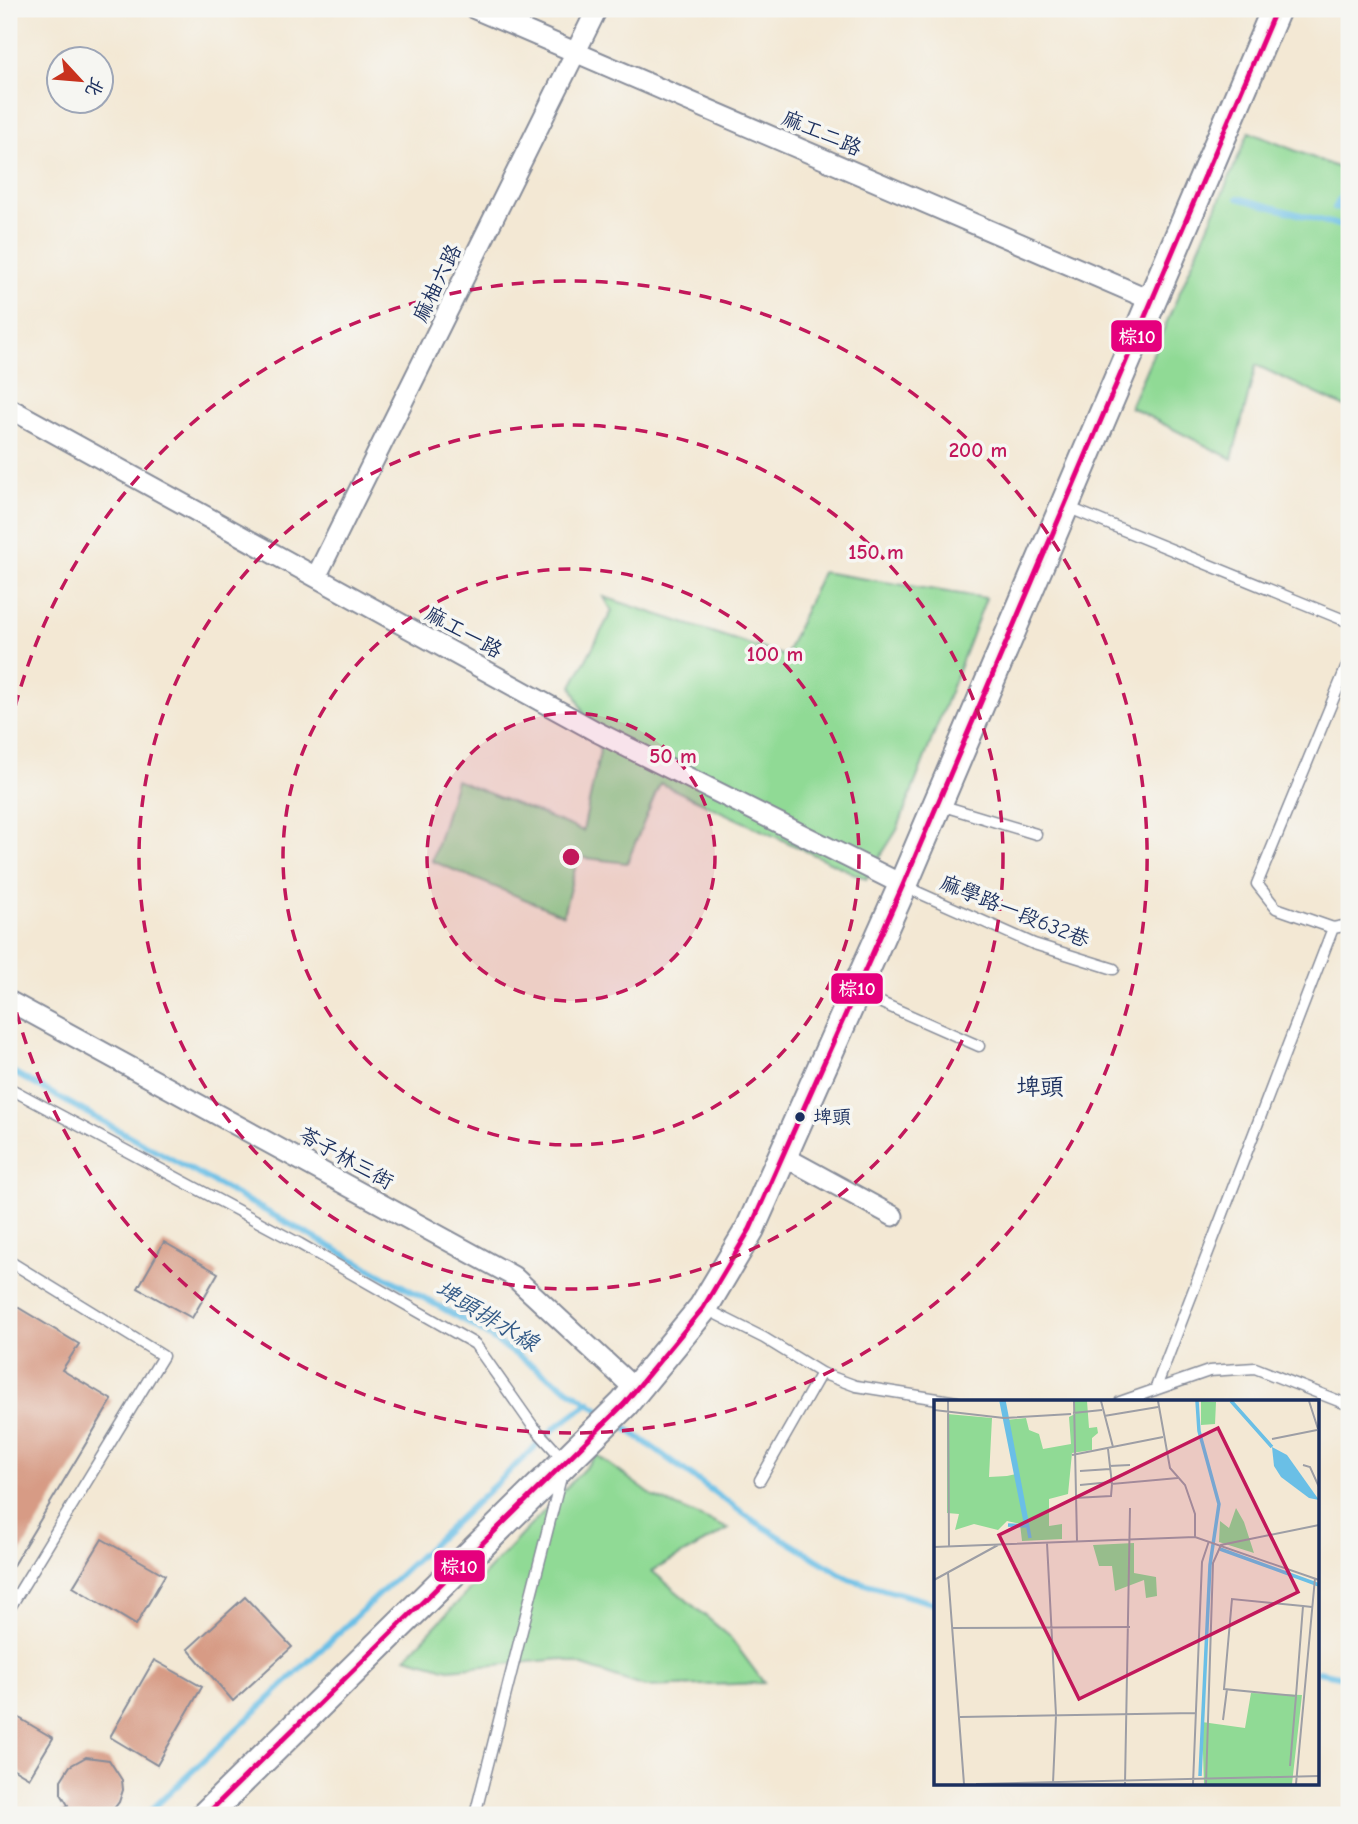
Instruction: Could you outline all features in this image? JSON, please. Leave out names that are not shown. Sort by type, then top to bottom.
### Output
[{"type":"main road","points":[[206,1815],[630,1397],[703,1308],[750,1229],[903,885],[1276,9]]},
{"type":"street","name":"麻工二路","points":[[475,9],[1151,300]]},
{"type":"street","name":"麻柚六路","points":[[316,577],[597,9]]},
{"type":"street","name":"麻工一路","points":[[9,408],[597,732],[903,885]]},
{"type":"street","name":"苓子林三街","points":[[9,1001],[513,1276],[630,1397]]},
{"type":"street","points":[[783,1156],[893,1216]]},
{"type":"lane","points":[[1063,505],[1349,622]]},
{"type":"lane","points":[[1349,661],[1257,884],[1276,908],[1333,928],[1349,924]]},
{"type":"lane","points":[[937,804],[1036,834]]},
{"type":"lane","name":"麻學路一段632巷","points":[[903,885],[1034,944],[1114,969]]},
{"type":"lane","points":[[1155,1390],[1333,928]]},
{"type":"lane","points":[[856,991],[979,1046]]},
{"type":"lane","points":[[9,1088],[300,1244],[475,1344],[532,1425],[565,1461],[475,1815]]},
{"type":"lane","points":[[9,1261],[163,1356],[9,1609]]},
{"type":"lane","points":[[703,1308],[764,1338],[821,1373],[856,1386],[944,1400]]},
{"type":"lane","points":[[1126,1400],[1209,1371],[1255,1368],[1349,1405]]},
{"type":"lane","points":[[760,1480],[821,1373]]},
{"type":"green space","points":[[1249,132],[1349,172],[1349,409],[1256,365],[1232,459],[1130,407]]},
{"type":"green space","points":[[822,572],[986,598],[897,830],[866,879],[660,783],[627,863],[578,857],[563,915],[432,861],[456,780],[583,831],[600,751],[572,686],[612,611],[604,597],[785,656]]},
{"type":"green space","points":[[597,1455],[654,1497],[729,1529],[652,1571],[729,1636],[764,1683],[645,1687],[562,1659],[449,1669],[406,1657]]},
{"type":"building","points":[[164,1242],[218,1273],[192,1318],[138,1288]]},
{"type":"building","points":[[9,1302],[79,1344],[62,1370],[112,1400],[9,1572]]},
{"type":"building","points":[[102,1539],[165,1575],[136,1625],[73,1587]]},
{"type":"building","points":[[245,1597],[292,1647],[233,1701],[188,1649]]},
{"type":"building","points":[[154,1660],[202,1687],[157,1765],[110,1737]]},
{"type":"building","points":[[9,1712],[53,1738],[29,1778],[9,1766]]},
{"type":"building","points":[[86,1757],[109,1760],[122,1780],[123,1790],[119,1802],[109,1815],[57,1815],[68,1805],[61,1794],[61,1780],[70,1766]]},
{"type":"waterway","points":[[1349,183],[1335,208],[1349,209]]},
{"type":"waterway","points":[[1238,198],[1349,228]]},
{"type":"waterway","name":"埤頭排水線","points":[[9,1070],[464,1320],[604,1413]]},
{"type":"waterway","points":[[146,1815],[555,1428],[590,1402]]},
{"type":"waterway","name":"埤頭排水線","points":[[616,1421],[754,1521],[849,1579],[934,1603]]},
{"type":"waterway","name":"埤頭排水線","points":[[1320,1672],[1349,1678]]},
{"type":"transit line","name":"棕10","points":[[206,1815],[624,1404],[703,1308],[750,1229],[903,885],[1276,9]]},
{"type":"place","name":"埤頭","points":[[800,1117]]},
{"type":"district","name":"埤頭","points":[[1040,1087]]}]
